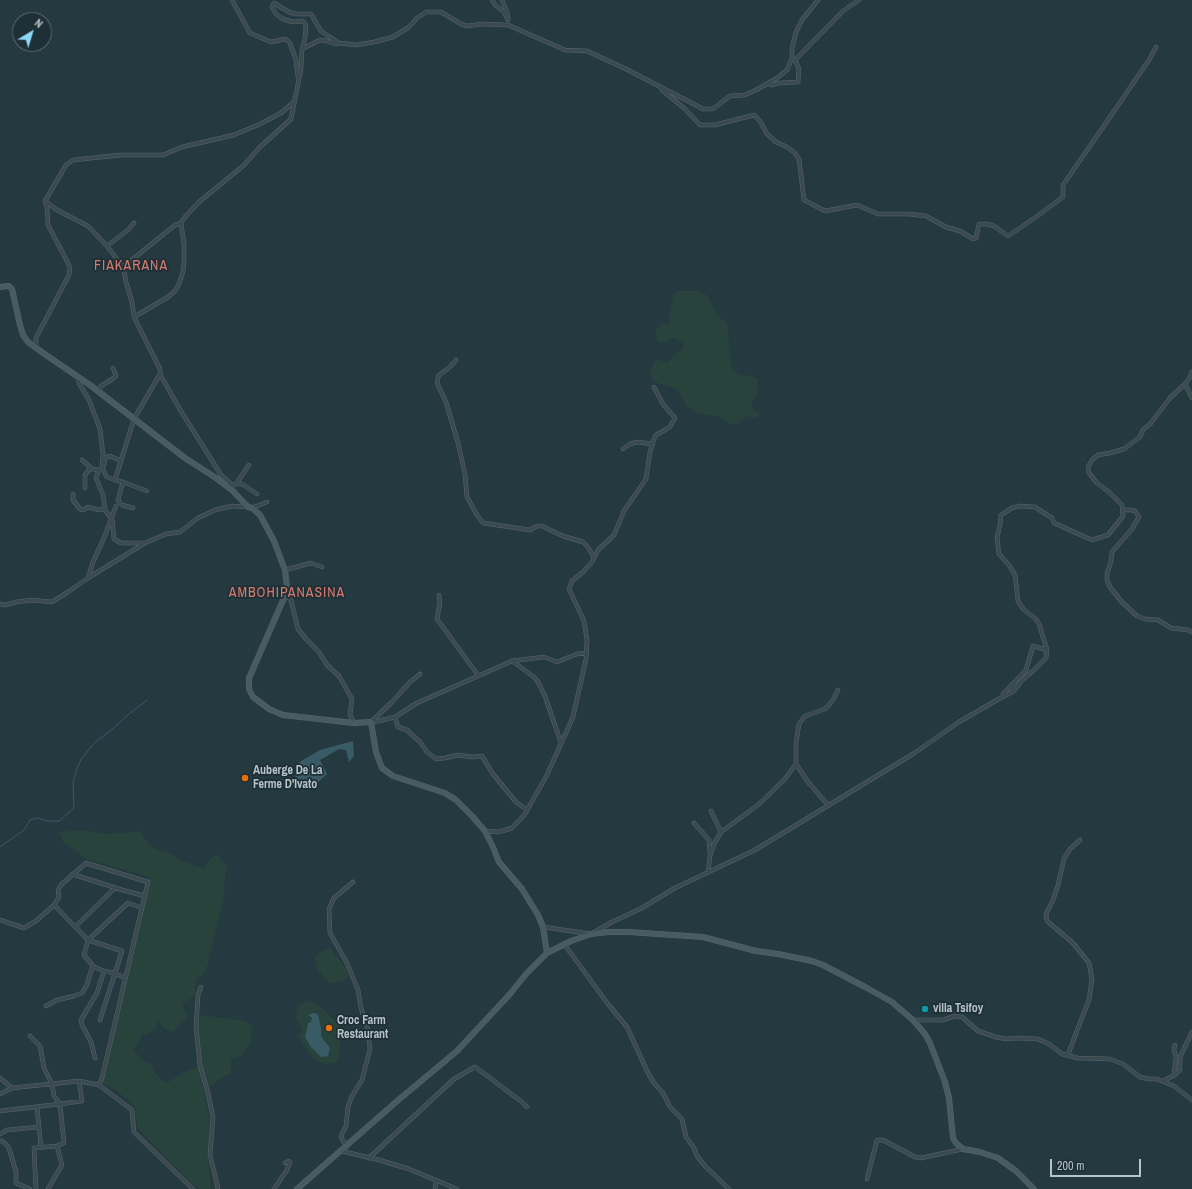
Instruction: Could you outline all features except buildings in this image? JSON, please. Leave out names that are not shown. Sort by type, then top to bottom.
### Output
[{"type":"street","points":[[232,0],[250,33],[271,42],[286,39],[290,43],[296,60],[298,82]]},
{"type":"street","points":[[492,0],[496,6],[504,12],[508,20]]},
{"type":"street","points":[[502,0],[507,12],[508,25]]},
{"type":"street","points":[[771,85],[798,82],[800,70],[794,59],[792,48],[796,32],[802,20],[818,0]]},
{"type":"street","points":[[302,48],[320,40],[327,40],[335,44],[356,45],[374,42],[393,37],[426,12],[441,12],[460,24],[467,26],[483,24],[508,25],[565,50],[587,51],[626,69],[703,109],[713,109],[730,96],[745,95],[777,78],[787,70],[794,59],[843,11],[859,0]]},
{"type":"street","points":[[123,267],[175,225],[181,223],[199,202],[243,166],[260,147],[290,119],[301,69],[302,48],[305,38],[306,25],[304,22],[293,22],[283,19],[276,14],[272,7],[274,3],[289,12],[296,14],[311,14],[321,31],[339,43]]},
{"type":"street","points":[[657,86],[685,109],[700,125],[715,124],[754,115],[760,121],[767,134],[776,142],[794,152],[799,159],[804,200],[825,211],[857,205],[878,214],[909,214],[926,216],[946,227],[960,231],[973,239],[976,238],[979,224],[994,226],[1008,236],[1063,197],[1063,185],[1150,60],[1156,48]]},
{"type":"street","points":[[36,348],[36,338],[69,275],[70,267],[48,225],[45,201],[66,165],[73,160],[121,154],[163,155],[182,147],[234,135],[281,113],[294,102]]},
{"type":"street","points":[[45,201],[57,210],[88,226],[107,246],[123,267],[132,302],[134,317],[160,369],[160,374],[179,408],[221,475],[232,485],[250,507],[260,515],[274,540],[285,570],[287,587],[285,595],[249,678],[249,690],[253,698],[269,709],[283,715],[354,723],[379,722],[395,717],[417,703],[512,661],[544,657],[557,662],[577,654],[586,653]]},
{"type":"street","points":[[107,246],[128,230],[134,223]]},
{"type":"street","points":[[134,317],[168,297],[175,291],[179,284],[184,263],[184,244],[181,223]]},
{"type":"street","points":[[0,287],[9,286],[12,289],[23,335],[28,342],[98,391],[185,458],[216,478],[232,485],[242,484],[257,494]]},
{"type":"street","points":[[456,360],[450,367],[439,375],[437,383],[446,402],[458,443],[467,498],[476,515],[483,523],[530,530],[537,526],[542,526],[563,536],[583,542],[588,547],[594,558]]},
{"type":"street","points":[[98,391],[101,386],[116,376],[113,368]]},
{"type":"street","points":[[297,1189],[346,1145],[457,1051],[510,994],[526,974],[547,953],[564,944],[591,934],[640,909],[674,888],[755,850],[913,754],[959,722],[1014,691],[1022,680],[1046,658],[1047,650],[1039,624],[1036,619],[1023,609],[1018,601],[1015,575],[1009,565],[999,554],[997,538],[1001,515],[1012,508],[1020,506],[1035,507],[1052,518],[1054,524],[1092,540],[1108,535],[1123,516],[1122,505],[1097,483],[1089,474],[1088,467],[1092,460],[1098,455],[1124,448],[1140,436],[1170,398],[1190,378],[1192,372]]},
{"type":"street","points":[[115,480],[134,419],[160,374]]},
{"type":"street","points":[[78,377],[79,383],[89,400],[100,429],[103,454],[102,466],[105,474],[115,480],[147,491]]},
{"type":"street","points":[[1185,384],[1192,398]]},
{"type":"street","points":[[485,831],[499,832],[512,828],[527,810],[547,775],[573,717],[588,640],[584,621],[569,589],[572,581],[592,562],[598,550],[614,534],[624,511],[646,479],[650,452],[656,435],[670,427],[675,418],[663,404],[654,387]]},
{"type":"street","points":[[623,449],[630,444],[637,442],[653,444]]},
{"type":"street","points":[[120,460],[110,456],[105,458],[104,465],[99,470],[96,478],[103,495],[105,509],[112,519],[114,539],[121,543],[145,543]]},
{"type":"street","points":[[82,460],[95,470],[99,470]]},
{"type":"street","points":[[232,485],[249,465]]},
{"type":"street","points":[[84,488],[85,475],[90,467]]},
{"type":"street","points":[[124,482],[118,500],[122,505],[133,508]]},
{"type":"street","points":[[72,494],[73,500],[80,509],[83,510],[88,507],[99,510],[105,509]]},
{"type":"street","points":[[0,604],[6,606],[16,602],[32,600],[52,602],[145,543],[166,534],[180,532],[198,518],[215,510],[232,506],[250,507],[267,502]]},
{"type":"street","points":[[88,578],[116,506]]},
{"type":"street","points":[[1123,510],[1135,511],[1139,517],[1132,529],[1112,552],[1111,561],[1106,574],[1110,587],[1121,601],[1137,616],[1145,619],[1158,620],[1171,628],[1188,630],[1192,632]]},
{"type":"street","points":[[285,570],[311,563],[322,567]]},
{"type":"street","points":[[285,595],[291,600],[298,629],[319,652],[327,665],[339,676],[352,699],[350,715],[354,723]]},
{"type":"street","points":[[439,595],[440,603],[437,619],[478,675]]},
{"type":"street","points":[[997,700],[1026,670],[1033,646],[1047,650]]},
{"type":"street","points":[[512,661],[534,676],[538,682],[545,696],[561,743]]},
{"type":"street","points":[[371,722],[410,682],[420,674]]},
{"type":"street","points":[[828,805],[808,782],[796,764],[796,743],[799,724],[805,716],[825,709],[834,698],[838,690]]},
{"type":"street","points":[[395,717],[398,727],[407,730],[420,742],[427,752],[436,759],[458,755],[472,757],[482,756],[493,774],[516,802],[527,810]]},
{"type":"street","points":[[371,722],[376,752],[382,768],[393,776],[445,793],[456,800],[485,831],[499,862],[522,889],[544,927],[547,953]]},
{"type":"street","points":[[710,856],[714,844],[721,832],[758,805],[784,780],[796,764]]},
{"type":"street","points":[[710,811],[721,832]]},
{"type":"street","points":[[694,823],[709,840],[710,856],[708,872]]},
{"type":"street","points":[[1068,1056],[1090,1000],[1092,979],[1089,963],[1073,944],[1056,927],[1047,921],[1046,914],[1058,885],[1064,859],[1070,849],[1080,840]]},
{"type":"street","points":[[0,920],[24,928],[36,922],[54,905],[59,897],[58,890],[62,884],[86,863],[148,882],[102,1078],[99,1085]]},
{"type":"street","points":[[72,874],[145,896]]},
{"type":"street","points":[[346,1145],[341,1136],[346,1126],[348,1107],[352,1096],[362,1080],[370,1049],[368,1030],[361,1008],[358,990],[349,968],[330,933],[329,909],[334,898],[353,882]]},
{"type":"street","points":[[75,927],[116,888]]},
{"type":"street","points":[[125,978],[94,967],[84,955],[88,940],[128,903],[142,908]]},
{"type":"street","points":[[54,905],[88,940],[122,951],[114,974],[115,977],[100,1020]]},
{"type":"street","points":[[544,927],[591,934],[629,932],[703,937],[756,951],[812,961],[823,965],[886,998],[913,1020],[925,1034],[945,1082],[949,1098],[953,1138],[956,1144],[962,1149]]},
{"type":"street","points":[[564,944],[627,1028],[651,1078],[663,1093],[670,1108],[682,1119],[686,1137],[694,1148],[697,1156],[705,1166],[729,1189]]},
{"type":"street","points":[[46,1006],[57,1000],[82,993],[87,985],[92,968],[94,967]]},
{"type":"street","points":[[95,1058],[91,1042],[81,1020],[97,993],[104,971]]},
{"type":"street","points":[[201,987],[198,996],[196,1027],[200,1066],[213,1117],[210,1155],[218,1189]]},
{"type":"street","points":[[913,1020],[944,1020],[955,1016],[962,1017],[978,1031],[1006,1039],[1038,1038],[1062,1054],[1068,1056],[1078,1058],[1110,1059],[1123,1064],[1140,1077],[1149,1079],[1157,1078],[1174,1086],[1192,1100]]},
{"type":"street","points":[[1163,1081],[1180,1070],[1180,1057],[1192,1032]]},
{"type":"street","points":[[30,1036],[40,1046],[44,1068],[52,1084],[54,1096],[60,1104],[64,1141],[63,1145],[34,1148],[36,1189]]},
{"type":"street","points":[[1174,1075],[1176,1057],[1174,1050],[1175,1045]]},
{"type":"street","points":[[369,1158],[454,1079],[475,1067],[522,1102],[526,1107]]},
{"type":"street","points":[[0,1078],[12,1088]]},
{"type":"street","points":[[0,1111],[82,1101],[79,1081]]},
{"type":"street","points":[[0,1094],[12,1088],[34,1087],[79,1081],[99,1085],[132,1110],[134,1132],[193,1189]]},
{"type":"street","points":[[37,1107],[41,1147]]},
{"type":"street","points":[[30,1189],[16,1184],[16,1172],[9,1148],[1,1141],[0,1134],[7,1130],[39,1127]]},
{"type":"street","points":[[867,1179],[877,1140],[881,1140],[915,1157],[921,1158],[962,1149],[980,1152],[998,1158],[1016,1171],[1034,1189]]},
{"type":"street","points":[[48,1189],[62,1165],[57,1146]]},
{"type":"street","points":[[341,1151],[408,1169],[457,1189]]},
{"type":"street","points":[[274,1189],[290,1163],[289,1161],[285,1163]]},
{"type":"street","points":[[435,1189],[436,1180]]},
{"type":"green space","points":[[677,291],[696,291],[707,295],[717,315],[727,323],[732,369],[738,374],[752,376],[758,380],[757,395],[751,403],[753,409],[760,414],[756,418],[746,416],[739,424],[729,424],[719,416],[698,414],[686,406],[678,389],[654,382],[649,372],[656,359],[668,363],[674,355],[682,349],[684,344],[675,338],[663,343],[658,341],[656,336],[656,330],[660,325],[664,323],[670,324],[669,317],[673,296]]},
{"type":"green space","points":[[82,830],[104,834],[139,831],[149,844],[157,850],[167,852],[182,861],[203,868],[216,854],[226,865],[227,870],[223,890],[225,894],[206,971],[196,980],[196,995],[182,1004],[187,1017],[172,1032],[164,1029],[159,1021],[148,1035],[143,1034],[133,1050],[146,1063],[150,1063],[155,1073],[165,1083],[184,1072],[198,1067],[210,1118],[208,1159],[211,1189],[200,1189],[194,1185],[164,1156],[137,1128],[136,1109],[131,1103],[117,1091],[103,1083],[102,1079],[113,1034],[116,1029],[147,892],[149,877],[86,859],[64,843],[59,832]]},
{"type":"green space","points":[[329,947],[345,967],[349,975],[343,981],[330,984],[317,969],[314,957]]},
{"type":"green space","points":[[309,1000],[326,1011],[341,1028],[339,1061],[326,1064],[315,1060],[298,1036],[303,1030],[296,1020],[297,1007]],"holes":[[[318,1014],[321,1036],[330,1048],[305,1037],[308,1023],[311,1022],[312,1018],[308,1015]]]},
{"type":"green space","points":[[203,1015],[243,1020],[253,1026],[251,1041],[241,1056],[231,1059],[231,1073],[215,1082],[207,1089],[196,1047],[196,1021]]},
{"type":"water","points":[[353,741],[354,756],[349,762],[346,750],[339,749],[320,760],[327,774],[315,785],[302,789],[295,776],[298,763],[320,750]]},
{"type":"water","points":[[313,1013],[318,1014],[321,1036],[330,1048],[328,1056],[321,1057],[311,1047],[305,1037],[308,1023],[311,1022],[312,1018],[308,1015]]},
{"type":"waterway","points":[[0,847],[24,830],[30,820],[37,818],[48,821],[59,821],[74,808],[73,782],[82,758],[95,742],[147,700]]},
{"type":"place","name":"Auberge De La Ferme D'Ivato","points":[[245,778]]},
{"type":"place","name":"villa Tsifoy","points":[[925,1009]]},
{"type":"place","name":"Croc Farm Restaurant","points":[[329,1028]]},
{"type":"district","name":"FIAKARANA","points":[[131,266]]},
{"type":"district","name":"AMBOHIPANASINA","points":[[287,593]]}]
